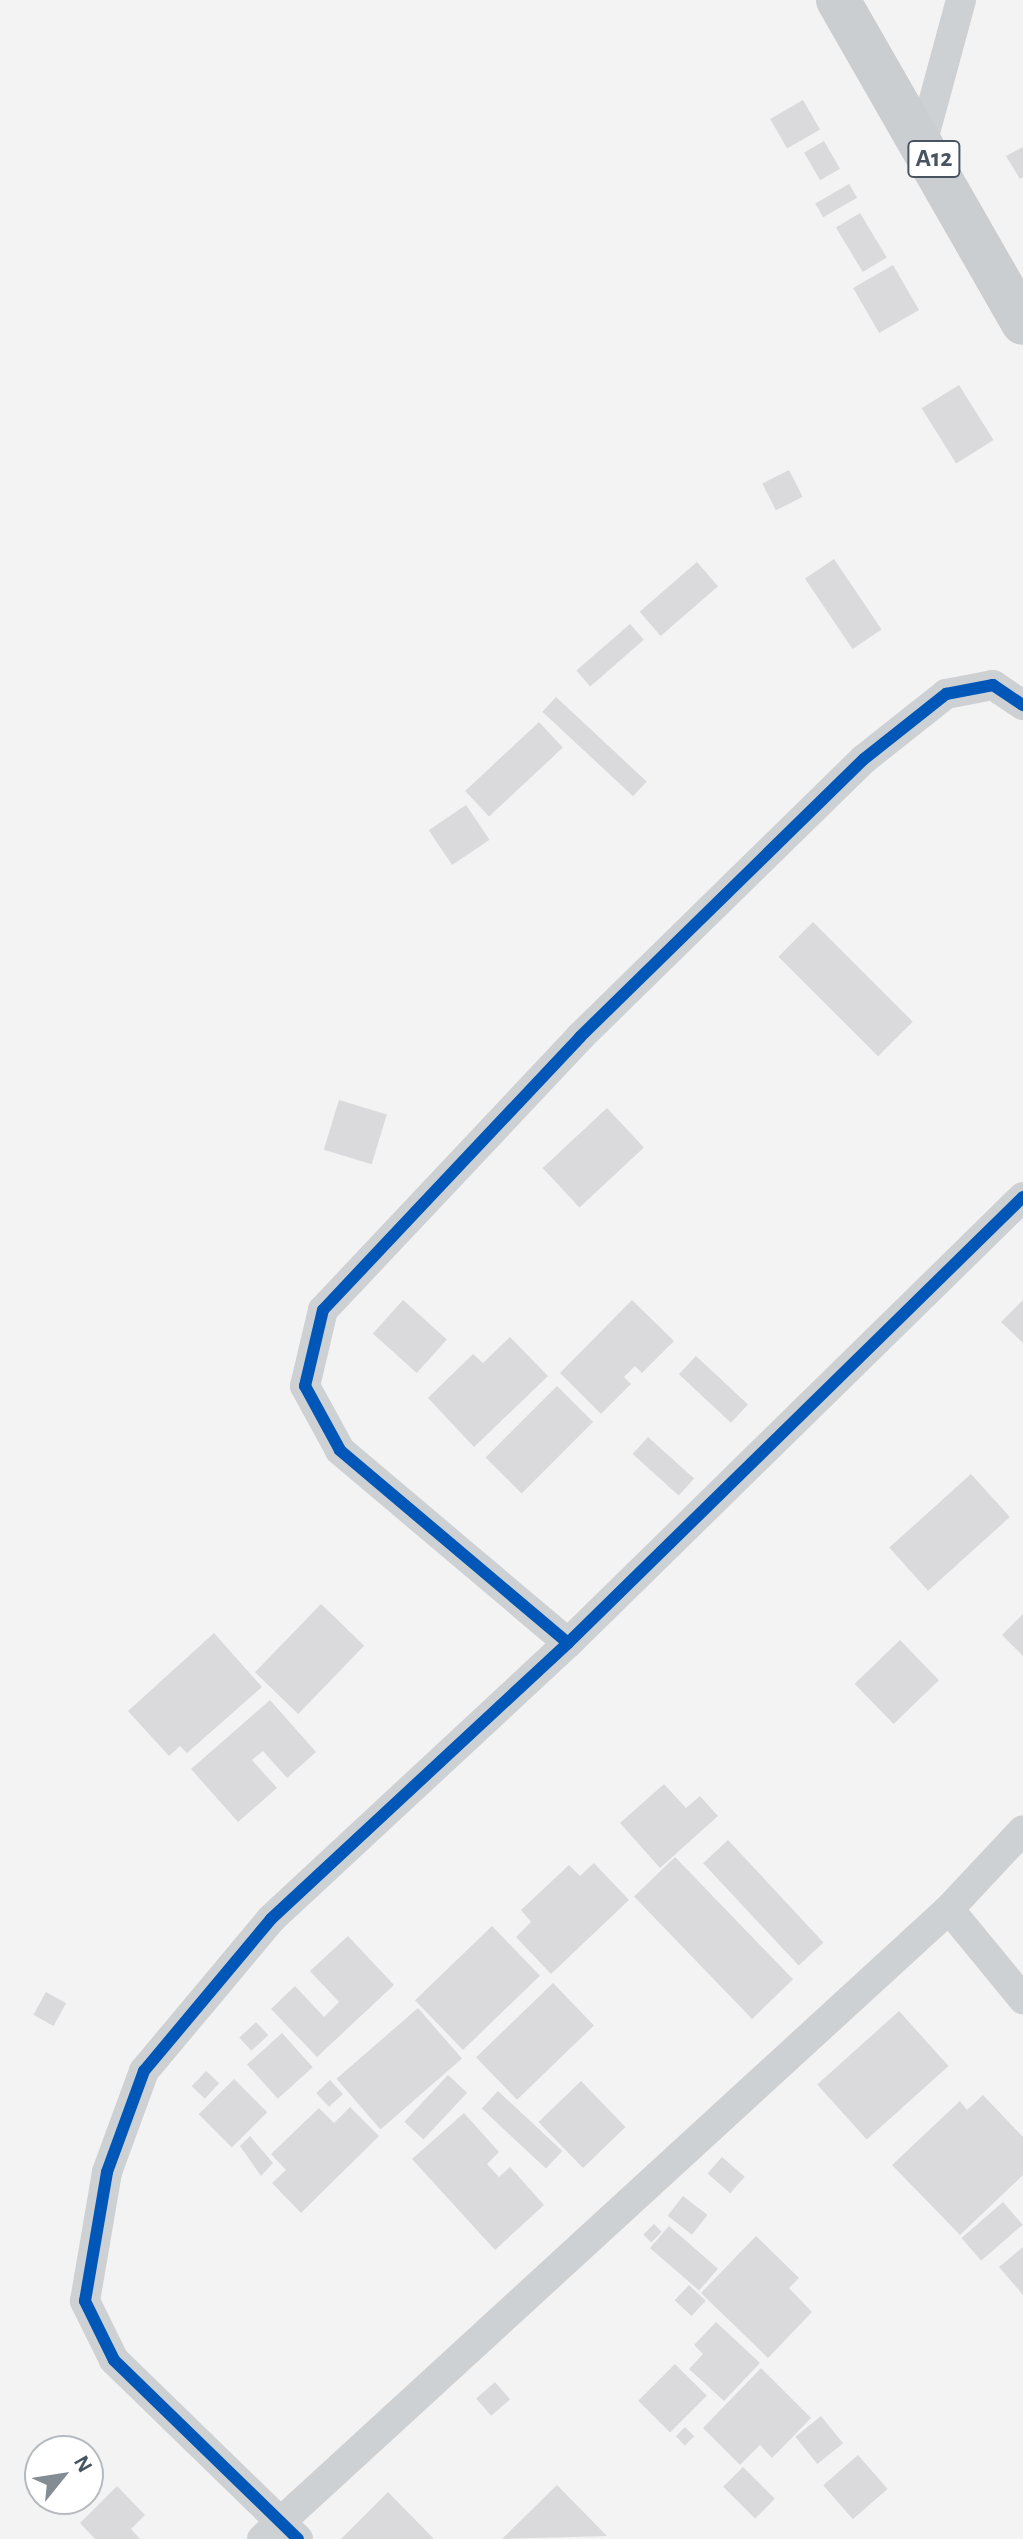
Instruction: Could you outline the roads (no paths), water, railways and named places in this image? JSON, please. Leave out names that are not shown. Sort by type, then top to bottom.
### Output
[{"type":"main road","name":"A12","points":[[838,0],[923,140],[1023,323]]},
{"type":"street","points":[[923,140],[961,0]]},
{"type":"street","points":[[568,1643],[340,1450],[305,1386],[323,1310],[580,1037],[864,759],[946,694],[993,685],[1023,705]]},
{"type":"street","points":[[1023,1197],[568,1643],[271,1919],[144,2071],[107,2172],[85,2301],[114,2360],[280,2533],[949,1909],[1023,1830]]},
{"type":"street","points":[[949,1909],[1023,1999]]}]
